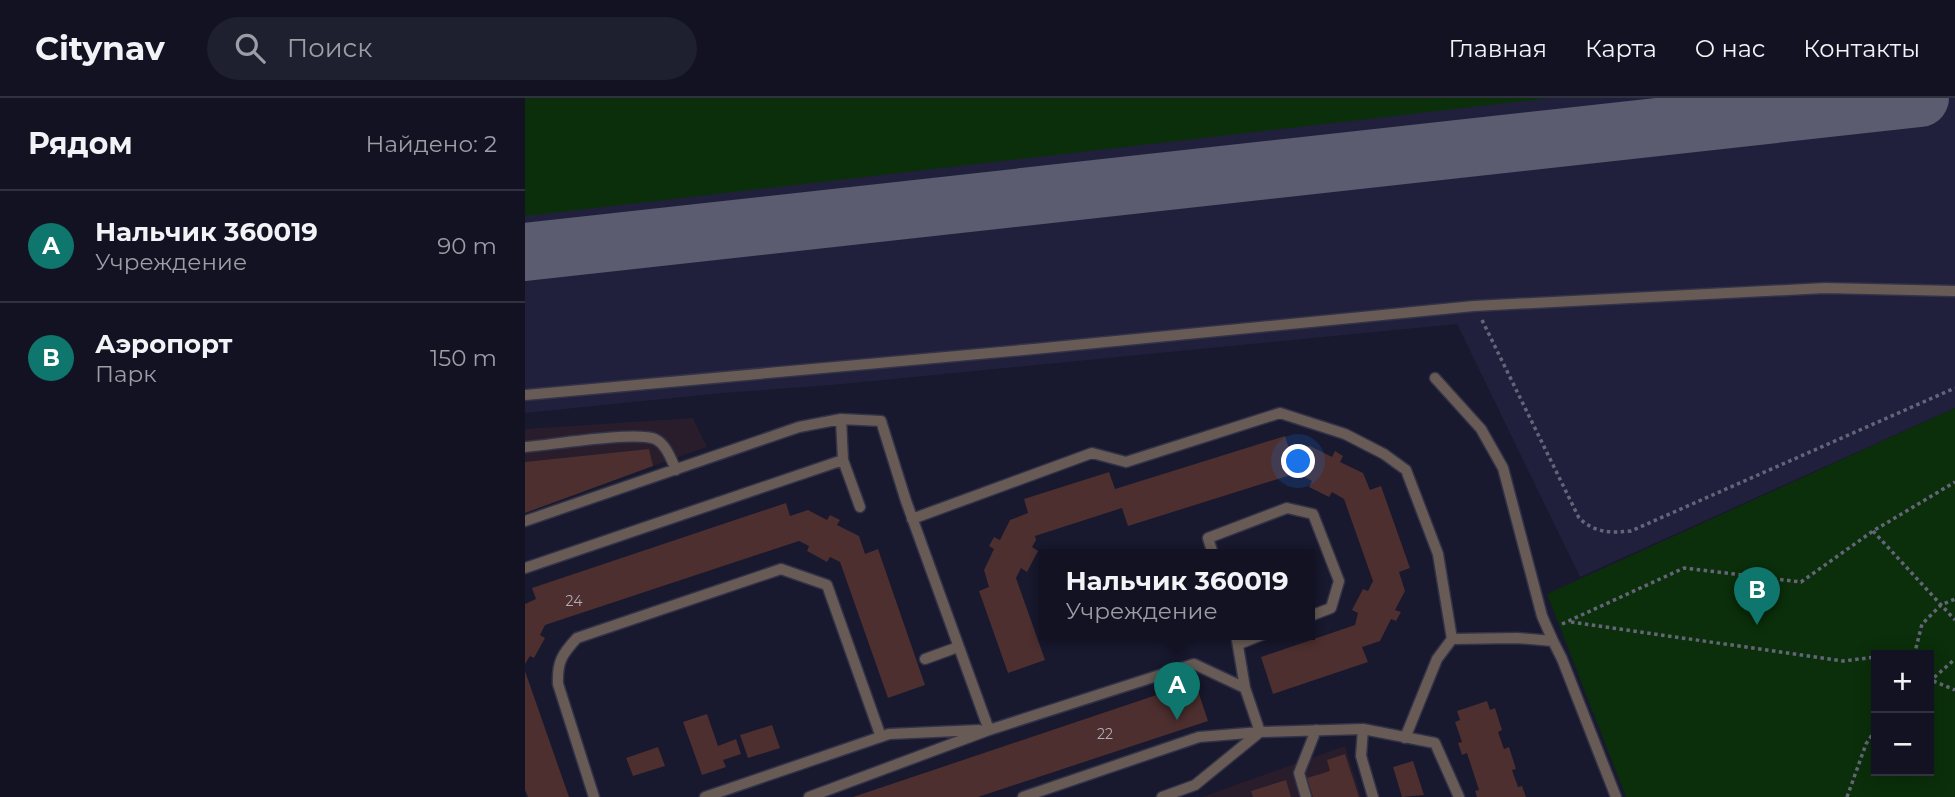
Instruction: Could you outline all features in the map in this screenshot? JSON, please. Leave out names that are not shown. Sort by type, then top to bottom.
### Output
[{"type":"lane","points":[[525,395],[1474,306],[1825,288],[1955,291]]},
{"type":"lane","points":[[1435,378],[1481,429],[1503,468],[1542,616],[1562,659],[1616,797]]},
{"type":"lane","points":[[912,519],[1093,453],[1126,462],[1279,413],[1345,434],[1384,454],[1406,470],[1438,554],[1452,639],[1437,659],[1405,738]]},
{"type":"lane","points":[[841,419],[843,460],[860,507]]},
{"type":"lane","points":[[525,522],[799,427],[841,419],[881,421],[912,519],[989,730]]},
{"type":"lane","points":[[525,447],[611,438],[653,439],[663,445],[676,470]]},
{"type":"lane","points":[[525,568],[843,460]]},
{"type":"lane","points":[[1211,549],[1208,538],[1287,508],[1313,514],[1339,581],[1331,608],[1315,614]]},
{"type":"lane","points":[[594,797],[558,684],[557,666],[567,649],[577,638],[781,569],[827,585],[881,737]]},
{"type":"lane","points":[[1452,639],[1551,636]]},
{"type":"lane","points":[[1237,640],[1245,688],[1260,732]]},
{"type":"lane","points":[[925,659],[958,648]]},
{"type":"lane","points":[[809,797],[989,730],[1194,664],[1245,688]]},
{"type":"lane","points":[[1363,729],[1361,756],[1373,797]]},
{"type":"lane","points":[[1023,797],[1199,737],[1363,729],[1435,743],[1459,797]]},
{"type":"lane","points":[[706,797],[889,734],[989,730]]},
{"type":"lane","points":[[1306,797],[1299,773],[1316,730]]},
{"type":"lane","points":[[1162,797],[1186,793],[1260,732]]},
{"type":"path","points":[[1474,306],[1574,509],[1587,526],[1612,533],[1631,531],[1955,388]]},
{"type":"path","points":[[1551,636],[1569,622],[1684,568],[1801,582],[1873,531],[1955,482]]},
{"type":"path","points":[[1873,531],[1955,620]]},
{"type":"path","points":[[1917,650],[1921,624],[1941,605],[1955,599]]},
{"type":"path","points":[[1569,622],[1843,661],[1871,658]]},
{"type":"path","points":[[1934,676],[1955,659]]},
{"type":"path","points":[[1934,682],[1955,690]]},
{"type":"path","points":[[1847,797],[1865,744],[1871,736]]},
{"type":"shaded area","points":[[525,98],[1955,98],[1955,408],[1580,577],[1457,324],[525,413]]},
{"type":"shaded area","points":[[693,418],[707,447],[525,511],[525,429]]},
{"type":"shaded area","points":[[1345,746],[1361,797],[1202,797]]},
{"type":"green space","points":[[525,98],[1550,98],[525,216]]},
{"type":"green space","points":[[1955,408],[1955,797],[1626,797],[1547,594]]},
{"type":"building","points":[[1285,436],[1290,452],[1310,446],[1332,457],[1335,451],[1343,456],[1340,462],[1363,473],[1370,490],[1381,486],[1410,568],[1399,572],[1405,591],[1395,610],[1401,612],[1396,621],[1391,619],[1380,641],[1362,647],[1368,662],[1273,694],[1261,657],[1355,625],[1358,613],[1352,610],[1363,589],[1368,591],[1373,581],[1344,499],[1332,492],[1329,497],[1309,487],[1312,481],[1297,473],[1128,526],[1122,508],[1035,536],[1032,547],[1038,551],[1027,572],[1021,568],[1016,578],[1045,660],[1008,673],[979,591],[989,587],[984,570],[994,549],[989,546],[994,537],[1000,540],[1010,520],[1028,513],[1024,499],[1109,472],[1115,489]]},
{"type":"building","points":[[649,449],[653,466],[525,513],[525,462]]},
{"type":"building","points":[[786,503],[790,516],[808,510],[827,520],[830,515],[840,520],[837,525],[859,536],[865,554],[878,549],[925,685],[888,698],[840,562],[830,557],[827,562],[807,551],[809,546],[799,541],[545,625],[540,635],[545,638],[534,658],[530,656],[525,664],[525,604],[536,599],[532,588]]},
{"type":"building","points":[[525,671],[569,797],[528,797],[525,790]]},
{"type":"building","points":[[1195,682],[1208,721],[978,797],[853,797]]},
{"type":"building","points":[[1487,701],[1490,710],[1495,708],[1502,730],[1498,732],[1504,749],[1509,747],[1516,769],[1512,770],[1518,787],[1522,786],[1526,797],[1477,797],[1475,791],[1479,790],[1467,753],[1462,755],[1458,743],[1462,742],[1455,722],[1460,720],[1457,711]]},
{"type":"building","points":[[707,714],[718,746],[736,739],[741,754],[723,760],[726,767],[702,775],[683,722]]},
{"type":"building","points":[[772,725],[780,748],[748,758],[740,735]]},
{"type":"building","points":[[658,747],[665,766],[633,776],[626,758]]},
{"type":"building","points":[[1345,754],[1359,797],[1313,797],[1307,778],[1330,771],[1327,760]]},
{"type":"building","points":[[1413,761],[1424,795],[1402,797],[1393,767]]},
{"type":"building","points":[[1286,780],[1291,797],[1253,797],[1251,791]]},
{"type":"taxiway","points":[[525,252],[1920,98]]},
{"type":"place","name":"Аэропорт","points":[[1757,625]]},
{"type":"place","name":"Нальчик 360019","points":[[1177,720]]}]
